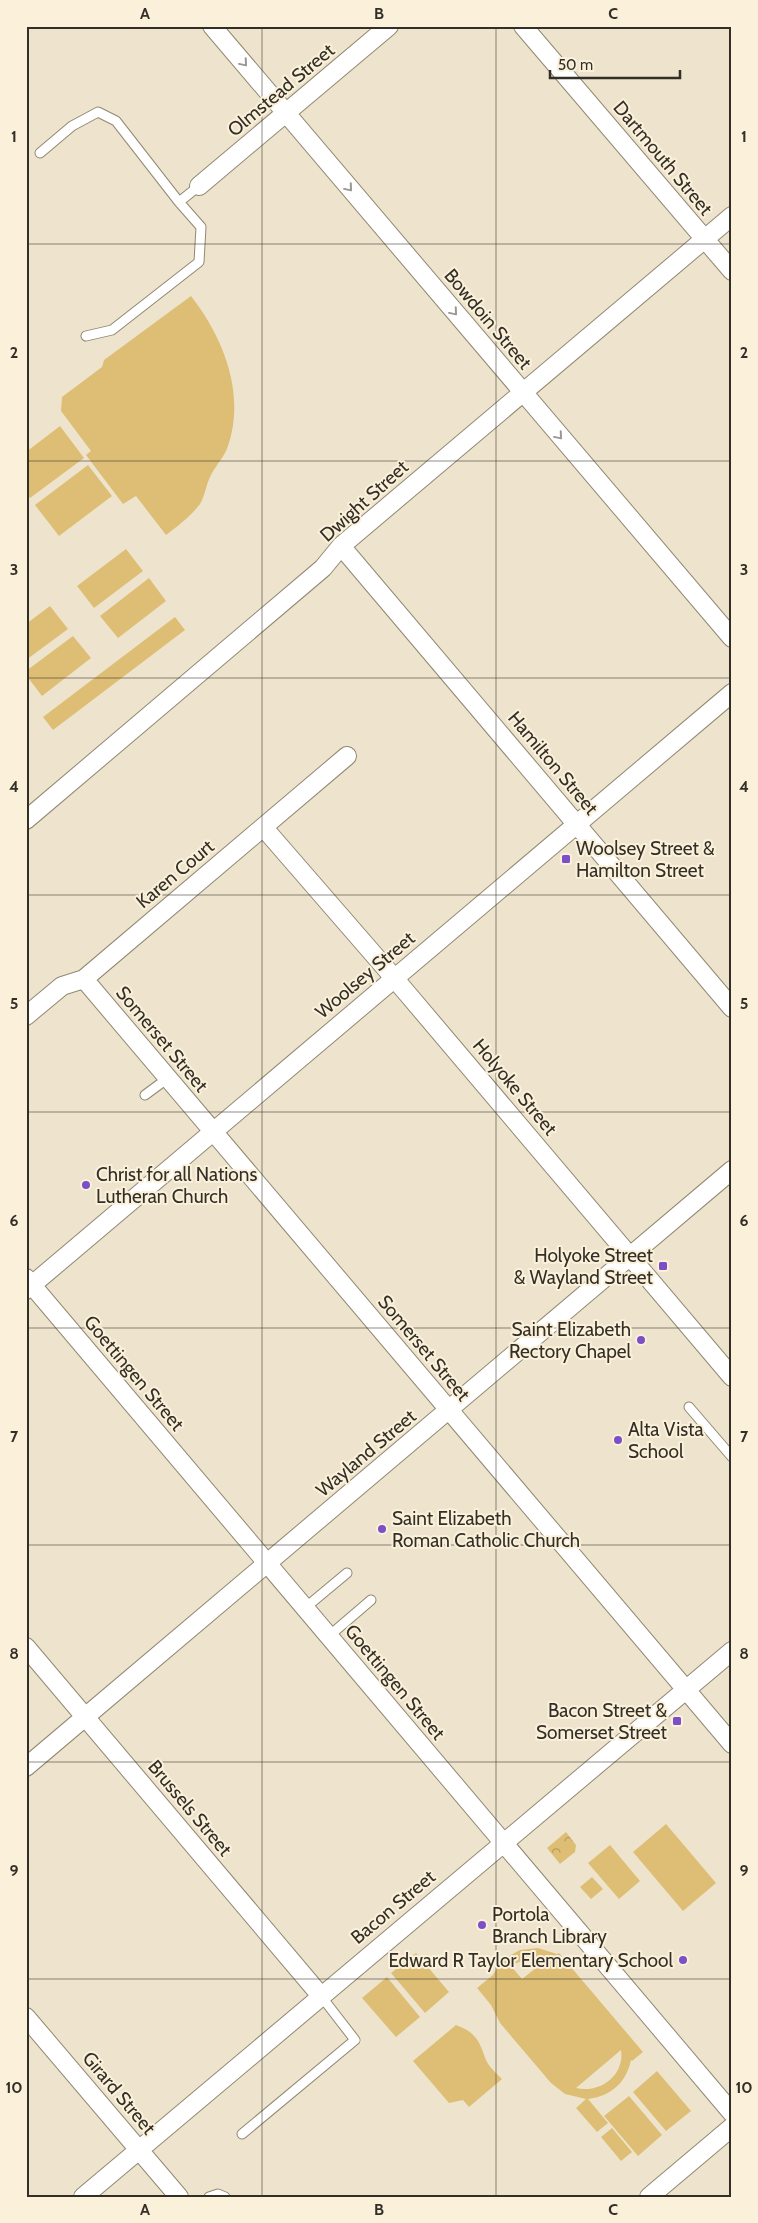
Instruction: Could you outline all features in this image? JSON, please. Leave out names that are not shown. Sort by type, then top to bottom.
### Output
[{"type":"street","name":"Bowdoin Street","points":[[212,26],[521,392],[732,638]]},
{"type":"street","name":"Olmstead Street","points":[[199,186],[389,26]]},
{"type":"street","name":"Dartmouth Street","points":[[523,26],[732,271]]},
{"type":"street","name":"Dwight Street","points":[[26,820],[323,568],[341,546],[521,392],[732,216]]},
{"type":"street","name":"Hamilton Street","points":[[341,546],[732,1008]]},
{"type":"street","name":"Woolsey Street","points":[[28,1285],[395,979],[732,693]]},
{"type":"street","name":"Karen Court","points":[[26,1016],[62,986],[84,979],[347,756]]},
{"type":"street","name":"Holyoke Street","points":[[264,828],[395,979],[732,1377]]},
{"type":"street","name":"Somerset Street","points":[[84,979],[732,1744]]},
{"type":"street","name":"Wayland Street","points":[[26,1767],[732,1170]]},
{"type":"street","name":"Goettingen Street","points":[[28,1285],[268,1564],[732,2112]]},
{"type":"street","name":"Brussels Street","points":[[26,1648],[321,1996]]},
{"type":"street","name":"Bacon Street","points":[[83,2197],[732,1650]]},
{"type":"street","name":"Girard Street","points":[[26,2017],[178,2197]]},
{"type":"street","points":[[649,2197],[732,2127]]},
{"type":"lane","points":[[40,153],[72,126],[98,112],[116,121],[179,202],[201,227],[199,262],[112,330],[86,336]]},
{"type":"lane","points":[[179,202],[199,186]]},
{"type":"lane","points":[[144,1095],[168,1078]]},
{"type":"lane","points":[[689,1407],[732,1457]]},
{"type":"lane","points":[[305,1608],[347,1573]]},
{"type":"lane","points":[[329,1636],[371,1600]]},
{"type":"lane","points":[[242,2134],[355,2040],[321,1996]]},
{"type":"lane","points":[[209,2197],[218,2194],[225,2197]]},
{"type":"green space","points":[[191,296],[203,312],[222,348],[233,386],[233,426],[227,450],[211,475],[200,504],[188,517],[166,535],[136,496],[123,504],[86,455],[91,451],[61,411],[62,397],[102,367],[104,360]]},
{"type":"green space","points":[[60,426],[84,458],[30,498],[26,493],[26,452]]},
{"type":"green space","points":[[88,465],[112,496],[59,536],[35,505]]},
{"type":"green space","points":[[126,549],[143,571],[94,608],[77,586]]},
{"type":"green space","points":[[149,578],[166,601],[118,638],[100,616]]},
{"type":"green space","points":[[50,606],[68,629],[26,660],[26,624]]},
{"type":"green space","points":[[175,617],[185,630],[53,730],[43,717]]},
{"type":"green space","points":[[73,636],[91,658],[42,696],[26,675],[26,671]]},
{"type":"green space","points":[[666,1824],[716,1883],[683,1911],[633,1852]]},
{"type":"green space","points":[[566,1832],[576,1845],[575,1852],[560,1864],[547,1848]]},
{"type":"green space","points":[[610,1845],[640,1881],[619,1899],[588,1863]]},
{"type":"green space","points":[[592,1877],[603,1889],[591,1899],[580,1887]]},
{"type":"green space","points":[[538,1948],[559,1953],[643,2052],[631,2060],[629,2068],[616,2087],[604,2095],[588,2099],[608,2123],[597,2132],[576,2108],[586,2099],[565,2094],[551,2083],[500,2023],[491,2005],[477,1988],[493,1975],[499,1965],[509,1956],[520,1950]],"holes":[[[536,1958],[546,1960],[522,1979],[511,1966],[525,1959]],[[621,2050],[619,2067],[609,2081],[594,2088],[576,2088]]]},
{"type":"green space","points":[[416,1953],[449,1992],[425,2013],[391,1973]]},
{"type":"green space","points":[[387,1977],[420,2017],[396,2037],[362,1998]]},
{"type":"green space","points":[[456,2025],[469,2031],[476,2038],[487,2063],[502,2079],[469,2107],[463,2100],[449,2103],[413,2061]]},
{"type":"green space","points":[[657,2071],[691,2111],[666,2131],[633,2092]]},
{"type":"green space","points":[[629,2096],[662,2135],[638,2156],[604,2116]]},
{"type":"green space","points":[[612,2128],[632,2152],[621,2161],[601,2137]]},
{"type":"place","name":"Woolsey Street & Hamilton Street","points":[[566,859]]},
{"type":"place","name":"Christ for all Nations Lutheran Church","points":[[86,1185]]},
{"type":"place","name":"Holyoke Street & Wayland Street","points":[[663,1266]]},
{"type":"place","name":"Saint Elizabeth Rectory Chapel","points":[[641,1340]]},
{"type":"place","name":"Alta Vista School","points":[[618,1440]]},
{"type":"place","name":"Saint Elizabeth Roman Catholic Church","points":[[382,1529]]},
{"type":"place","name":"Bacon Street & Somerset Street","points":[[677,1721]]},
{"type":"place","name":"Portola Branch Library","points":[[482,1925]]},
{"type":"place","name":"Edward R Taylor Elementary School","points":[[683,1960]]}]
